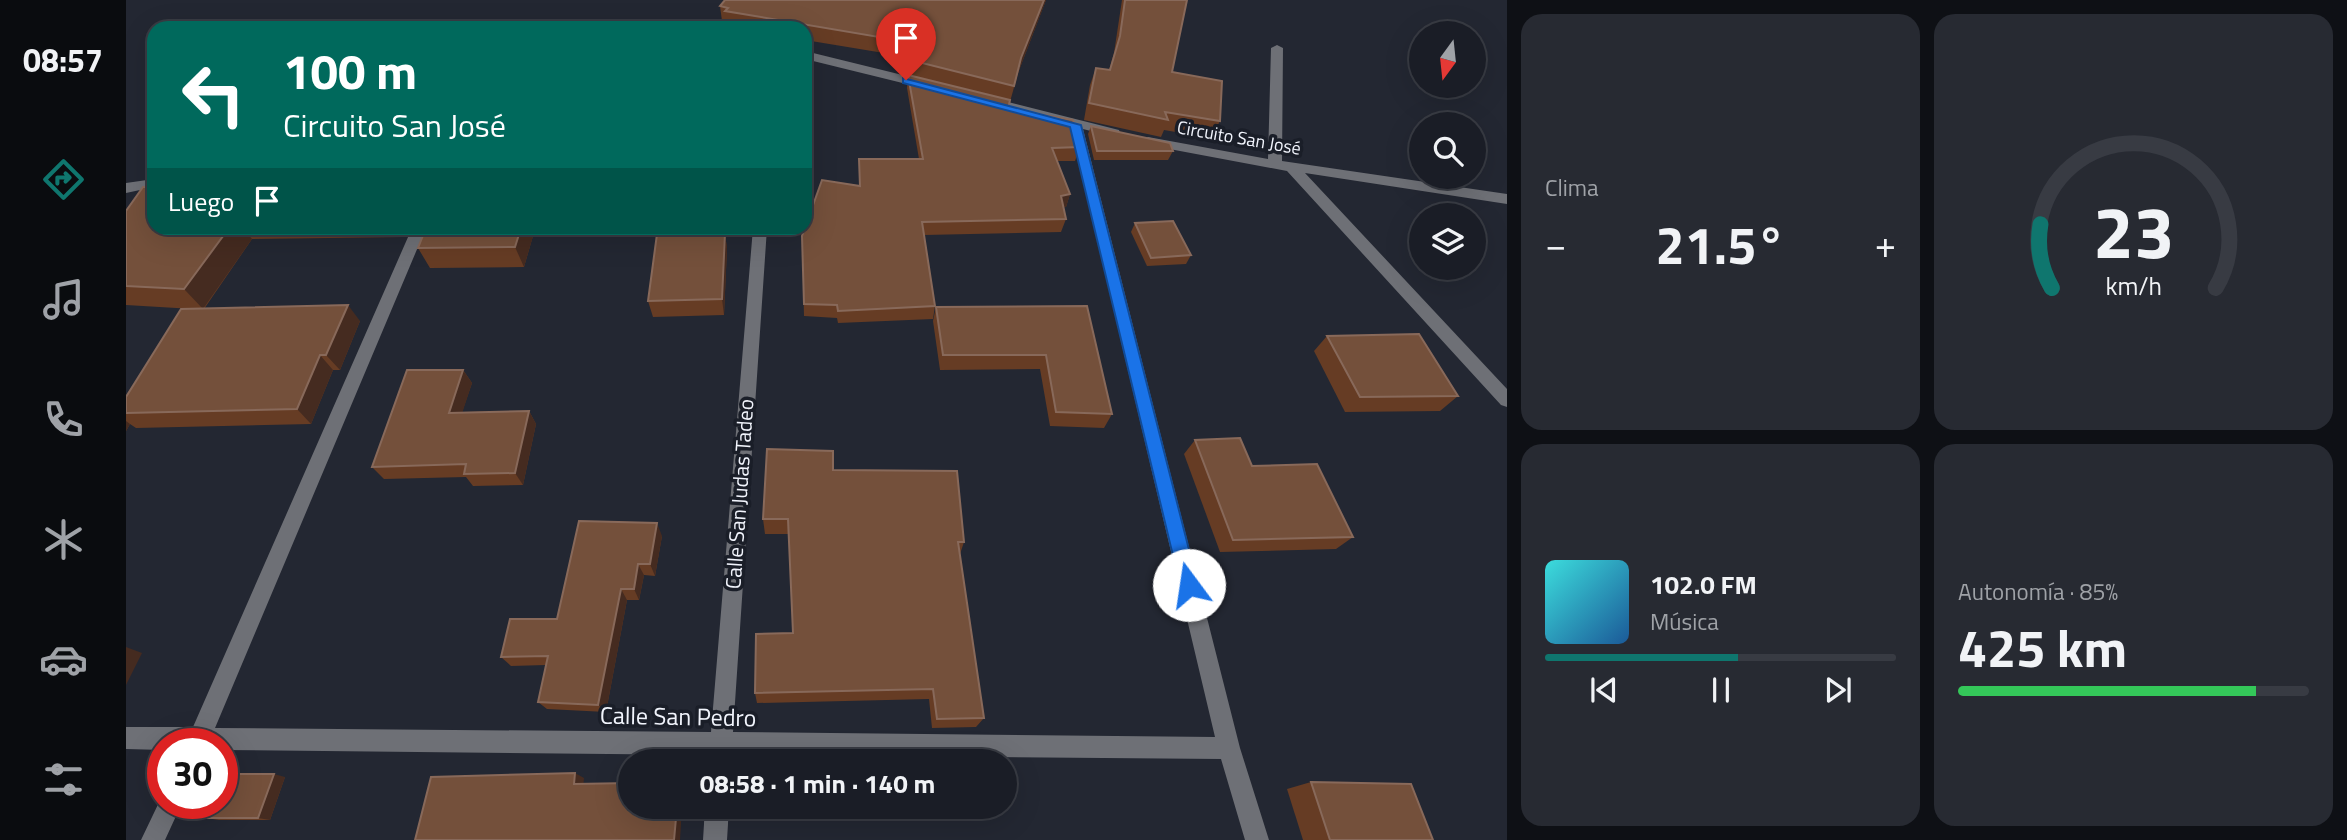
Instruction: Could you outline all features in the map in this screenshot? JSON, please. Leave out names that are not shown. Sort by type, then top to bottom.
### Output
[{"type":"street","points":[[1275,162],[1277,48]]},
{"type":"street","points":[[812,57],[939,88]]},
{"type":"street","name":"Circuito San José","points":[[980,98],[1129,137],[1291,167],[1507,199]]},
{"type":"street","points":[[1076,125],[1230,748],[1257,840]]},
{"type":"street","points":[[1291,167],[1507,400]]},
{"type":"street","points":[[126,188],[147,184]]},
{"type":"street","points":[[204,728],[416,235]]},
{"type":"street","name":"Calle San Judas Tadeo","points":[[721,749],[759,235]]},
{"type":"street","name":"Calle San Pedro","points":[[126,738],[147,739]]},
{"type":"street","name":"Calle San Pedro","points":[[238,742],[618,751]]},
{"type":"street","name":"Calle San Pedro","points":[[1017,750],[1230,748]]},
{"type":"street","points":[[153,840],[163,819]]},
{"type":"street","points":[[715,840],[716,819]]},
{"type":"building","points":[[725,0],[1044,0],[1021,58],[1014,86],[906,59],[903,41],[812,26],[812,21],[784,21],[725,11],[728,8],[720,6]]},
{"type":"building","points":[[1125,0],[1187,0],[1172,72],[1222,81],[1220,121],[1165,112],[1168,120],[1089,103],[1096,68],[1110,70],[1120,36]]},
{"type":"building","points":[[908,75],[1010,100],[1008,109],[1073,120],[1080,147],[1052,148],[1070,194],[1061,196],[1066,219],[922,222],[935,306],[838,311],[837,305],[804,304],[802,236],[812,235],[812,208],[822,180],[860,186],[859,159],[923,159]]},
{"type":"building","points":[[1091,126],[1170,143],[1173,151],[1097,151]]},
{"type":"building","points":[[143,187],[147,187],[147,235],[224,235],[184,289],[126,286],[126,211]]},
{"type":"building","points":[[1173,221],[1191,255],[1151,258],[1135,223]]},
{"type":"building","points":[[423,235],[519,235],[515,247],[418,248]]},
{"type":"building","points":[[657,235],[725,235],[722,299],[648,301]]},
{"type":"building","points":[[348,305],[326,355],[320,355],[297,409],[126,413],[126,397],[181,309]]},
{"type":"building","points":[[1087,306],[1112,414],[1056,412],[1046,355],[943,355],[936,307]]},
{"type":"building","points":[[1419,334],[1458,396],[1360,397],[1327,336]]},
{"type":"building","points":[[407,370],[463,370],[449,413],[529,411],[515,473],[464,474],[466,464],[372,467]]},
{"type":"building","points":[[1240,438],[1252,466],[1317,464],[1353,537],[1233,540],[1195,440]]},
{"type":"building","points":[[767,449],[833,451],[833,470],[957,471],[964,542],[958,542],[984,718],[937,719],[933,689],[755,693],[756,634],[793,633],[788,519],[763,519]]},
{"type":"building","points":[[579,521],[657,523],[650,564],[638,564],[634,589],[621,589],[598,705],[538,702],[548,656],[501,657],[510,619],[557,619]]},
{"type":"building","points":[[575,773],[574,784],[618,783],[618,819],[676,819],[674,840],[415,840],[431,777]]},
{"type":"building","points":[[238,774],[274,774],[258,818],[238,818]]},
{"type":"building","points":[[1311,782],[1411,784],[1433,840],[1330,840]]},
{"type":"route","points":[[906,80],[1076,125],[1189,585]]}]
